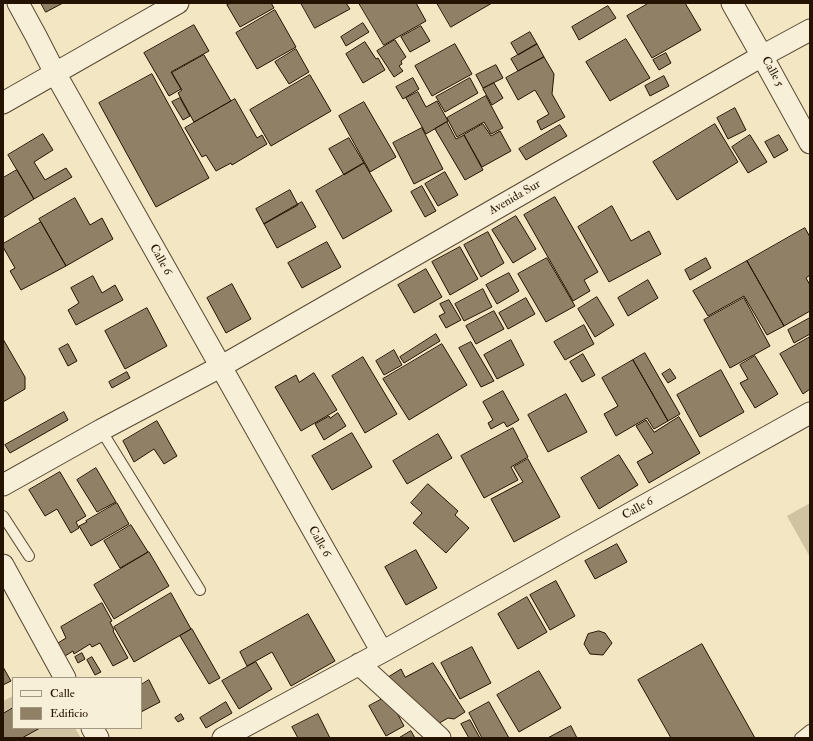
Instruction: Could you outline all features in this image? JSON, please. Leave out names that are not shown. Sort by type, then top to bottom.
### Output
[{"type":"street","name":"Calle 6","points":[[18,3],[55,73],[382,652],[810,413]]},
{"type":"street","points":[[3,103],[178,3]]},
{"type":"street","name":"Calle 5","points":[[732,3],[810,142]]},
{"type":"street","name":"Avenida Sur","points":[[3,485],[101,430],[220,367],[762,56],[810,30]]},
{"type":"street","points":[[3,565],[64,677]]},
{"type":"street","points":[[223,738],[382,652]]},
{"type":"street","points":[[359,664],[440,738]]},
{"type":"street","points":[[93,729],[98,738]]},
{"type":"lane","points":[[101,430],[200,590]]},
{"type":"lane","points":[[3,516],[29,556]]},
{"type":"lane","points":[[800,738],[810,730]]},
{"type":"shaded area","points":[[810,503],[810,557],[787,516]]},
{"type":"shaded area","points":[[12,696],[12,729],[76,729],[81,738],[3,738],[3,701]]},
{"type":"building","points":[[41,3],[63,3],[46,12]]},
{"type":"building","points":[[231,3],[271,3],[274,8],[240,27],[227,5]]},
{"type":"building","points":[[301,3],[346,3],[350,9],[315,28]]},
{"type":"building","points":[[359,3],[416,3],[426,21],[384,45]]},
{"type":"building","points":[[437,3],[492,3],[451,27]]},
{"type":"building","points":[[649,3],[685,3],[701,30],[652,58],[627,16]]},
{"type":"building","points":[[608,6],[616,18],[579,40],[572,27]]},
{"type":"building","points":[[275,10],[296,47],[257,69],[236,33]]},
{"type":"building","points":[[363,23],[369,32],[346,46],[341,37]]},
{"type":"building","points":[[194,25],[209,51],[171,72],[181,89],[169,96],[144,53]]},
{"type":"building","points":[[421,26],[430,41],[410,52],[401,37]]},
{"type":"building","points":[[530,32],[537,44],[518,55],[511,43]]},
{"type":"building","points":[[626,39],[650,78],[610,101],[586,62]]},
{"type":"building","points":[[395,40],[406,57],[401,61],[402,64],[399,66],[403,71],[394,77],[377,51]]},
{"type":"building","points":[[365,42],[376,59],[378,58],[385,70],[363,83],[346,54]]},
{"type":"building","points":[[455,44],[472,74],[432,96],[415,66]]},
{"type":"building","points":[[537,44],[544,57],[518,71],[511,59]]},
{"type":"building","points":[[296,49],[309,72],[289,84],[275,62]]},
{"type":"building","points":[[666,53],[671,63],[659,70],[653,60]]},
{"type":"building","points":[[204,55],[231,101],[194,122],[178,93],[182,90],[172,73]]},
{"type":"building","points":[[544,57],[554,74],[552,94],[565,117],[541,130],[537,121],[549,114],[535,90],[518,100],[506,78]]},
{"type":"building","points":[[496,65],[503,78],[483,88],[476,75]]},
{"type":"building","points":[[152,74],[209,178],[156,207],[99,103]]},
{"type":"building","points":[[310,75],[331,111],[271,146],[250,110]]},
{"type":"building","points":[[664,76],[669,86],[650,96],[645,86]]},
{"type":"building","points":[[413,78],[419,89],[403,99],[396,87]]},
{"type":"building","points":[[470,78],[478,93],[445,112],[436,97]]},
{"type":"building","points":[[494,83],[503,98],[492,105],[483,89]]},
{"type":"building","points":[[418,92],[426,107],[437,101],[448,121],[426,134],[406,98]]},
{"type":"building","points":[[486,96],[503,128],[491,134],[484,122],[457,137],[447,118]]},
{"type":"building","points":[[180,98],[190,116],[183,120],[172,102]]},
{"type":"building","points":[[235,99],[257,138],[262,135],[267,144],[232,165],[231,163],[216,171],[206,155],[202,157],[185,128]]},
{"type":"building","points":[[364,102],[396,157],[370,172],[339,116]]},
{"type":"building","points":[[735,108],[746,130],[728,139],[717,118]]},
{"type":"building","points":[[447,122],[456,139],[464,135],[483,170],[465,180],[435,129]]},
{"type":"building","points":[[483,124],[491,136],[500,131],[511,151],[482,167],[464,135]]},
{"type":"building","points":[[715,124],[738,162],[677,200],[653,162]]},
{"type":"building","points":[[560,125],[567,136],[526,160],[519,149]]},
{"type":"building","points":[[422,128],[443,169],[414,184],[393,143]]},
{"type":"building","points":[[43,134],[53,150],[34,162],[45,180],[66,168],[72,177],[34,199],[8,155]]},
{"type":"building","points":[[750,135],[767,162],[748,173],[732,147]]},
{"type":"building","points":[[779,135],[788,150],[774,158],[765,142]]},
{"type":"building","points":[[349,138],[364,163],[344,175],[329,149]]},
{"type":"building","points":[[364,163],[392,211],[343,239],[316,191]]},
{"type":"building","points":[[17,170],[34,199],[3,218],[3,178]]},
{"type":"building","points":[[445,172],[458,195],[438,206],[425,184]]},
{"type":"building","points":[[422,186],[436,211],[425,217],[411,192]]},
{"type":"building","points":[[290,190],[298,205],[264,224],[256,209]]},
{"type":"building","points":[[555,197],[598,272],[584,280],[590,291],[573,301],[524,215]]},
{"type":"building","points":[[75,198],[90,225],[102,218],[113,239],[66,266],[39,219]]},
{"type":"building","points":[[302,202],[316,227],[277,248],[264,224]]},
{"type":"building","points":[[612,206],[631,241],[649,231],[661,254],[609,282],[578,227]]},
{"type":"building","points":[[516,216],[536,249],[513,263],[492,230]]},
{"type":"building","points":[[41,222],[66,266],[21,290],[10,271],[15,268],[3,247],[3,244]]},
{"type":"building","points":[[805,228],[810,237],[810,275],[806,278],[810,285],[810,311],[784,326],[747,261]]},
{"type":"building","points":[[488,232],[504,263],[481,277],[464,245]]},
{"type":"building","points":[[327,242],[341,267],[302,288],[288,263]]},
{"type":"building","points":[[460,247],[478,279],[450,295],[432,262]]},
{"type":"building","points":[[547,258],[575,306],[546,322],[518,274]]},
{"type":"building","points":[[706,258],[711,268],[690,280],[685,270]]},
{"type":"building","points":[[747,261],[784,326],[767,335],[744,296],[708,316],[693,291]]},
{"type":"building","points":[[426,269],[442,297],[414,313],[398,285]]},
{"type":"building","points":[[509,273],[519,291],[497,304],[486,285]]},
{"type":"building","points":[[93,276],[102,293],[115,285],[123,300],[76,325],[68,310],[79,303],[71,288]]},
{"type":"building","points":[[648,280],[658,298],[628,316],[618,298]]},
{"type":"building","points":[[232,284],[251,319],[226,333],[207,298]]},
{"type":"building","points":[[483,289],[492,307],[464,321],[455,304]]},
{"type":"building","points":[[597,297],[614,325],[595,337],[578,309]]},
{"type":"building","points":[[526,298],[535,314],[508,329],[499,313]]},
{"type":"building","points":[[744,298],[770,346],[730,368],[704,320]]},
{"type":"building","points":[[449,300],[461,320],[446,328],[439,316],[445,313],[440,304]]},
{"type":"building","points":[[147,308],[167,346],[125,369],[105,331]]},
{"type":"building","points":[[494,311],[504,329],[476,344],[466,326]]},
{"type":"building","points":[[810,318],[810,334],[794,343],[788,330]]},
{"type":"building","points":[[584,325],[594,344],[565,360],[554,342]]},
{"type":"building","points":[[436,334],[440,341],[404,363],[400,357]]},
{"type":"building","points":[[810,337],[810,389],[803,394],[780,354]]},
{"type":"building","points":[[3,339],[25,377],[25,389],[3,402]]},
{"type":"building","points":[[511,340],[524,365],[497,379],[484,355]]},
{"type":"building","points":[[471,342],[494,381],[481,387],[459,348]]},
{"type":"building","points":[[68,344],[77,361],[68,366],[59,349]]},
{"type":"building","points":[[442,344],[467,385],[409,420],[383,379]]},
{"type":"building","points":[[394,350],[402,365],[384,375],[376,361]]},
{"type":"building","points":[[645,353],[680,414],[668,421],[633,360]]},
{"type":"building","points":[[583,354],[595,375],[582,382],[570,362]]},
{"type":"building","points":[[755,356],[778,394],[755,408],[740,383],[748,379],[740,365]]},
{"type":"building","points":[[363,357],[397,414],[365,433],[332,376]]},
{"type":"building","points":[[633,360],[668,421],[654,429],[647,418],[616,436],[604,414],[618,406],[602,378]]},
{"type":"building","points":[[670,369],[676,378],[668,383],[662,374]]},
{"type":"building","points":[[721,370],[744,412],[700,437],[677,395]]},
{"type":"building","points":[[127,372],[130,378],[112,388],[109,382]]},
{"type":"building","points":[[314,373],[337,410],[301,431],[275,387],[296,375],[299,382]]},
{"type":"building","points":[[503,391],[519,420],[507,427],[504,422],[491,429],[488,423],[493,420],[483,402]]},
{"type":"building","points":[[566,394],[587,432],[548,452],[528,415]]},
{"type":"building","points":[[64,412],[68,420],[10,453],[5,445]]},
{"type":"building","points":[[338,413],[346,426],[324,440],[315,424]]},
{"type":"building","points":[[679,417],[700,453],[649,483],[637,462],[653,453],[636,426],[646,420],[654,432]]},
{"type":"building","points":[[157,421],[177,456],[164,464],[154,449],[134,462],[123,441]]},
{"type":"building","points":[[513,428],[528,457],[511,467],[518,480],[484,498],[461,456]]},
{"type":"building","points":[[352,433],[372,467],[332,490],[312,456]]},
{"type":"building","points":[[438,434],[452,458],[407,484],[393,461]]},
{"type":"building","points":[[619,455],[638,485],[599,509],[581,478]]},
{"type":"building","points":[[528,459],[560,517],[514,542],[491,499],[523,482],[514,467]]},
{"type":"building","points":[[96,468],[116,502],[97,512],[77,480]]},
{"type":"building","points":[[60,472],[86,516],[76,522],[79,528],[71,533],[57,509],[45,516],[29,490]]},
{"type":"building","points":[[428,484],[458,511],[455,515],[469,528],[446,553],[413,523],[422,513],[411,503]]},
{"type":"building","points":[[117,503],[129,524],[91,546],[79,526]]},
{"type":"building","points":[[131,525],[148,552],[120,568],[104,541]]},
{"type":"building","points":[[617,544],[627,562],[595,579],[585,561]]},
{"type":"building","points":[[416,550],[437,588],[406,605],[385,567]]},
{"type":"building","points":[[149,552],[169,586],[114,619],[94,585]]},
{"type":"building","points":[[556,581],[575,616],[550,630],[530,595]]},
{"type":"building","points":[[171,593],[191,629],[134,662],[114,627]]},
{"type":"building","points":[[527,597],[547,632],[518,649],[498,614]]},
{"type":"building","points":[[102,603],[112,621],[110,622],[114,630],[113,631],[128,658],[113,666],[100,643],[92,647],[90,644],[74,654],[73,651],[65,656],[58,643],[66,638],[61,627]]},
{"type":"building","points":[[308,614],[335,661],[291,686],[272,652],[247,666],[240,652]]},
{"type":"building","points":[[192,629],[220,678],[209,684],[180,636]]},
{"type":"building","points":[[599,631],[605,633],[612,643],[603,655],[590,654],[584,644],[588,634]]},
{"type":"building","points":[[702,644],[755,738],[671,738],[638,680]]},
{"type":"building","points":[[472,647],[491,683],[460,699],[441,663]]},
{"type":"building","points":[[82,653],[85,659],[78,663],[75,657]]},
{"type":"building","points":[[92,657],[101,672],[95,675],[87,660]]},
{"type":"building","points":[[256,662],[272,689],[239,709],[222,681]]},
{"type":"building","points":[[433,663],[465,712],[454,719],[448,718],[436,725],[385,679],[401,669],[405,677]]},
{"type":"building","points":[[3,667],[11,681],[3,685]]},
{"type":"building","points":[[539,671],[561,708],[519,732],[497,695]]},
{"type":"building","points":[[149,680],[160,702],[142,711],[142,684]]},
{"type":"building","points":[[388,696],[404,726],[386,736],[369,706]]},
{"type":"building","points":[[226,702],[232,713],[206,728],[200,718]]},
{"type":"building","points":[[489,702],[509,738],[482,738],[469,713]]},
{"type":"building","points":[[12,709],[12,729],[38,729],[22,738],[3,738],[3,714]]},
{"type":"building","points":[[181,714],[184,719],[178,722],[175,718]]},
{"type":"building","points":[[318,714],[330,738],[298,738],[292,727]]},
{"type":"building","points":[[470,720],[480,738],[469,738],[461,724]]},
{"type":"building","points":[[571,726],[577,738],[548,738]]},
{"type":"building","points":[[411,731],[415,738],[399,738]]}]
